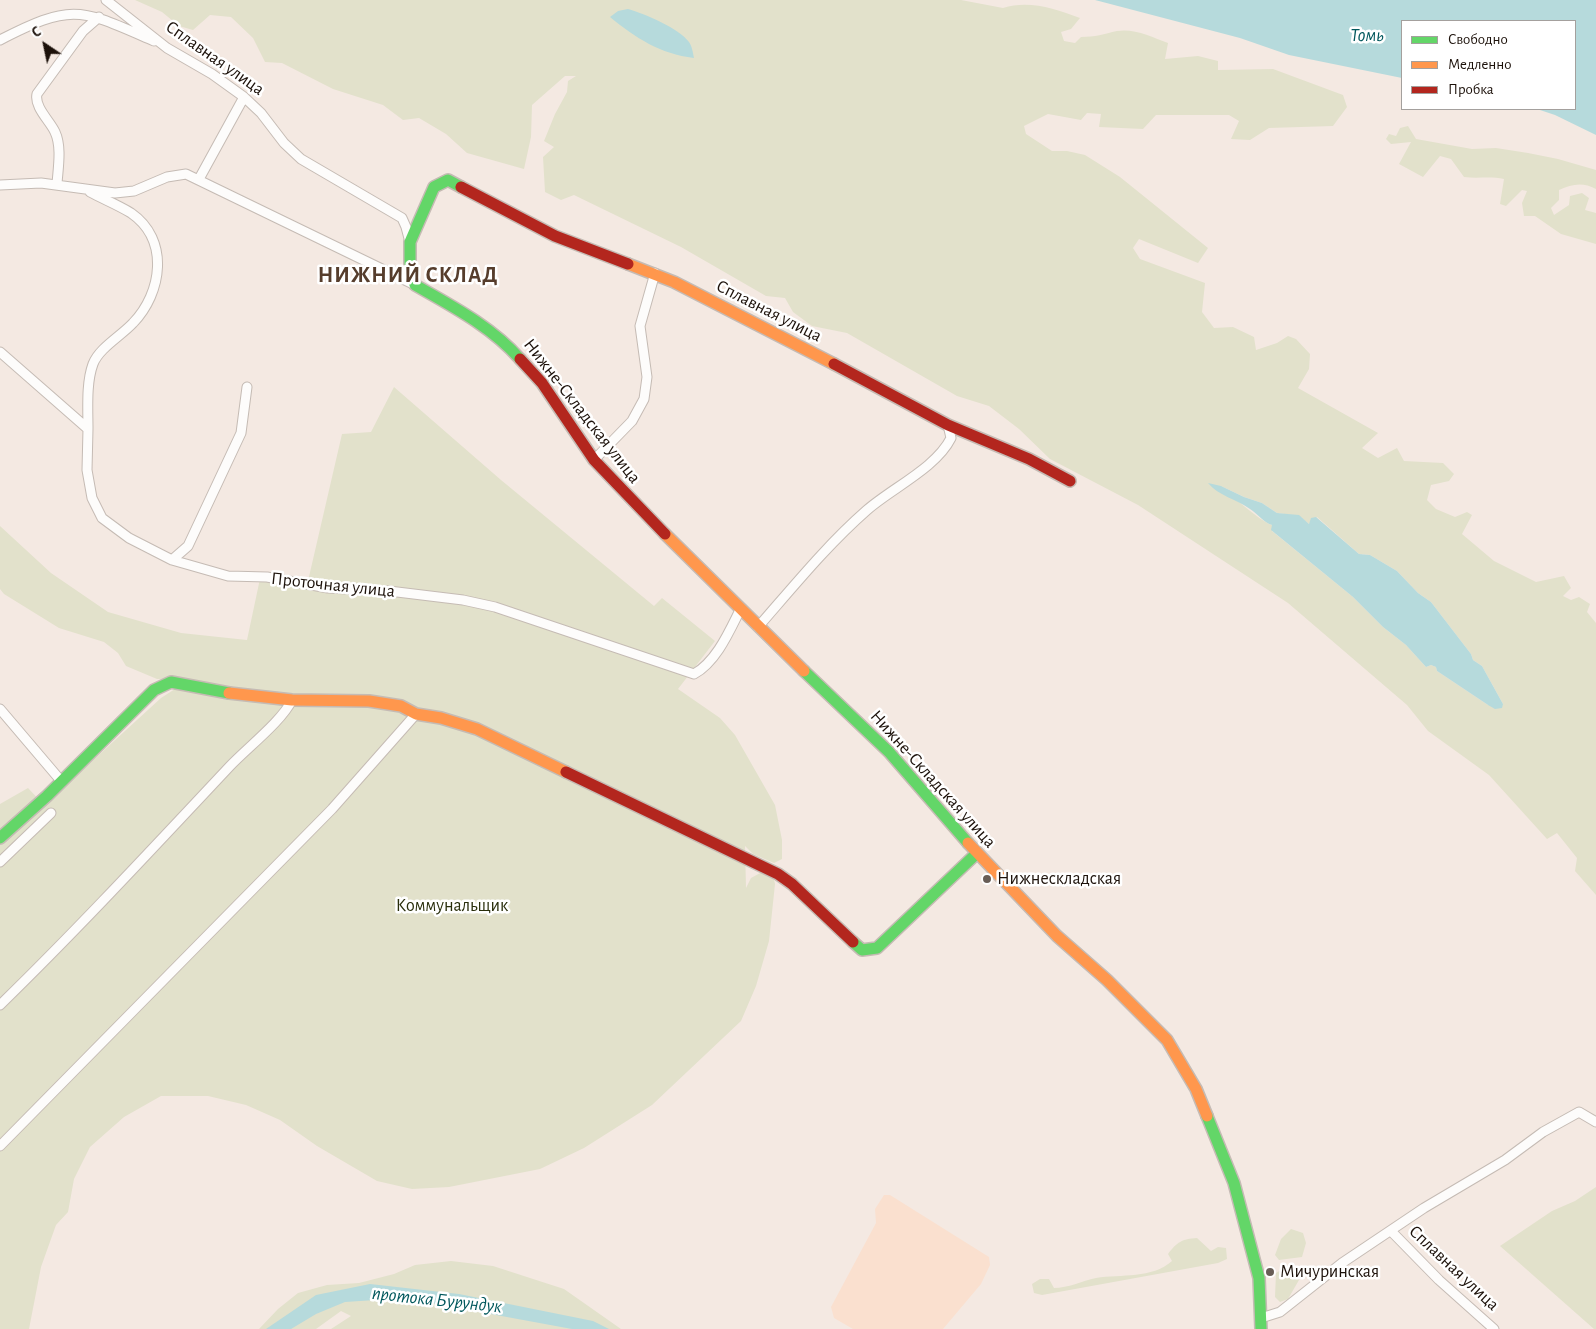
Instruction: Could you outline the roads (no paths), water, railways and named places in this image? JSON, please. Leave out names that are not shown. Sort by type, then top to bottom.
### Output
[{"type":"street","name":"Сплавная улица","points":[[106,0],[168,48],[212,74],[244,97],[261,112],[284,143],[301,159],[402,218],[410,242]]},
{"type":"street","points":[[0,40],[42,19],[69,13],[85,13],[99,17],[168,48]]},
{"type":"street","points":[[57,184],[59,143],[56,134],[39,106],[37,94],[83,31],[99,17]]},
{"type":"street","points":[[199,179],[244,97]]},
{"type":"street","points":[[0,185],[57,184],[115,193],[134,191],[176,174],[186,174],[415,285]]},
{"type":"street","name":"Сплавная улица","points":[[410,242],[434,187],[448,180],[555,236],[655,273],[725,307],[948,425],[1029,459],[1070,481]]},
{"type":"street","name":"Проточная улица","points":[[83,189],[131,214],[148,230],[154,240],[158,262],[155,289],[146,305],[134,322],[100,353],[93,364],[90,379],[87,470],[92,498],[102,518],[128,538],[172,560],[228,576],[267,577],[328,588],[389,591],[463,600],[496,607],[694,674],[708,664],[726,637],[740,610]]},
{"type":"street","points":[[410,242],[410,263],[415,285]]},
{"type":"street","points":[[594,460],[632,421],[644,399],[647,377],[640,326],[655,273]]},
{"type":"street","name":"Нижне-Складская улица","points":[[415,285],[458,309],[510,347],[542,383],[594,460],[621,490],[740,610],[889,752],[976,854],[1057,936],[1106,980],[1167,1040],[1179,1056],[1196,1089],[1234,1183],[1259,1278],[1261,1323]]},
{"type":"street","points":[[0,352],[88,429]]},
{"type":"street","points":[[172,560],[188,546],[241,433],[247,387]]},
{"type":"street","points":[[758,627],[815,560],[854,522],[935,458],[951,438],[948,425]]},
{"type":"street","points":[[0,838],[62,782],[161,686],[171,682],[247,696],[292,700],[369,701],[401,706],[416,714],[441,718],[477,729],[514,745],[628,803],[762,866],[792,884],[862,950],[878,948],[908,922],[976,854]]},
{"type":"street","points":[[0,1006],[80,927],[243,752],[286,711],[292,700]]},
{"type":"street","points":[[0,709],[62,782]]},
{"type":"street","points":[[0,1146],[332,809],[416,714]]},
{"type":"street","points":[[0,862],[51,813]]},
{"type":"street","points":[[1261,1323],[1280,1312],[1342,1263],[1391,1232],[1424,1208],[1505,1160],[1570,1115],[1579,1112],[1596,1122]]},
{"type":"street","name":"Сплавная улица","points":[[1391,1232],[1428,1270],[1494,1329]]},
{"type":"water","name":"Томь","points":[[1095,0],[1596,0],[1596,135],[1555,115],[1540,110],[1576,110],[1576,20],[1401,20],[1401,78],[1289,55],[1240,38]]},
{"type":"water","points":[[628,9],[652,18],[678,32],[690,44],[694,58],[659,49],[629,32],[610,17],[618,11]]},
{"type":"water","points":[[1208,483],[1221,486],[1262,503],[1277,513],[1299,515],[1309,524],[1311,518],[1316,517],[1359,554],[1370,555],[1397,571],[1418,593],[1431,602],[1471,654],[1473,660],[1482,666],[1503,704],[1502,708],[1495,709],[1488,705],[1437,671],[1436,667],[1431,665],[1426,667],[1406,645],[1383,627],[1353,597],[1271,530],[1272,525],[1245,506],[1217,491]]},
{"type":"water","name":"протока Бурундук","points":[[370,1284],[459,1294],[593,1321],[609,1329],[572,1329],[431,1303],[375,1300],[345,1302],[316,1314],[291,1329],[266,1329],[316,1295]]},
{"type":"place","name":"Нижнескладская","points":[[987,879]]},
{"type":"place","name":"Мичуринская","points":[[1270,1272]]},
{"type":"district","name":"НИЖНИЙ СКЛАД","points":[[408,275]]},
{"type":"park label","name":"Коммунальщик","points":[[452,906]]}]
